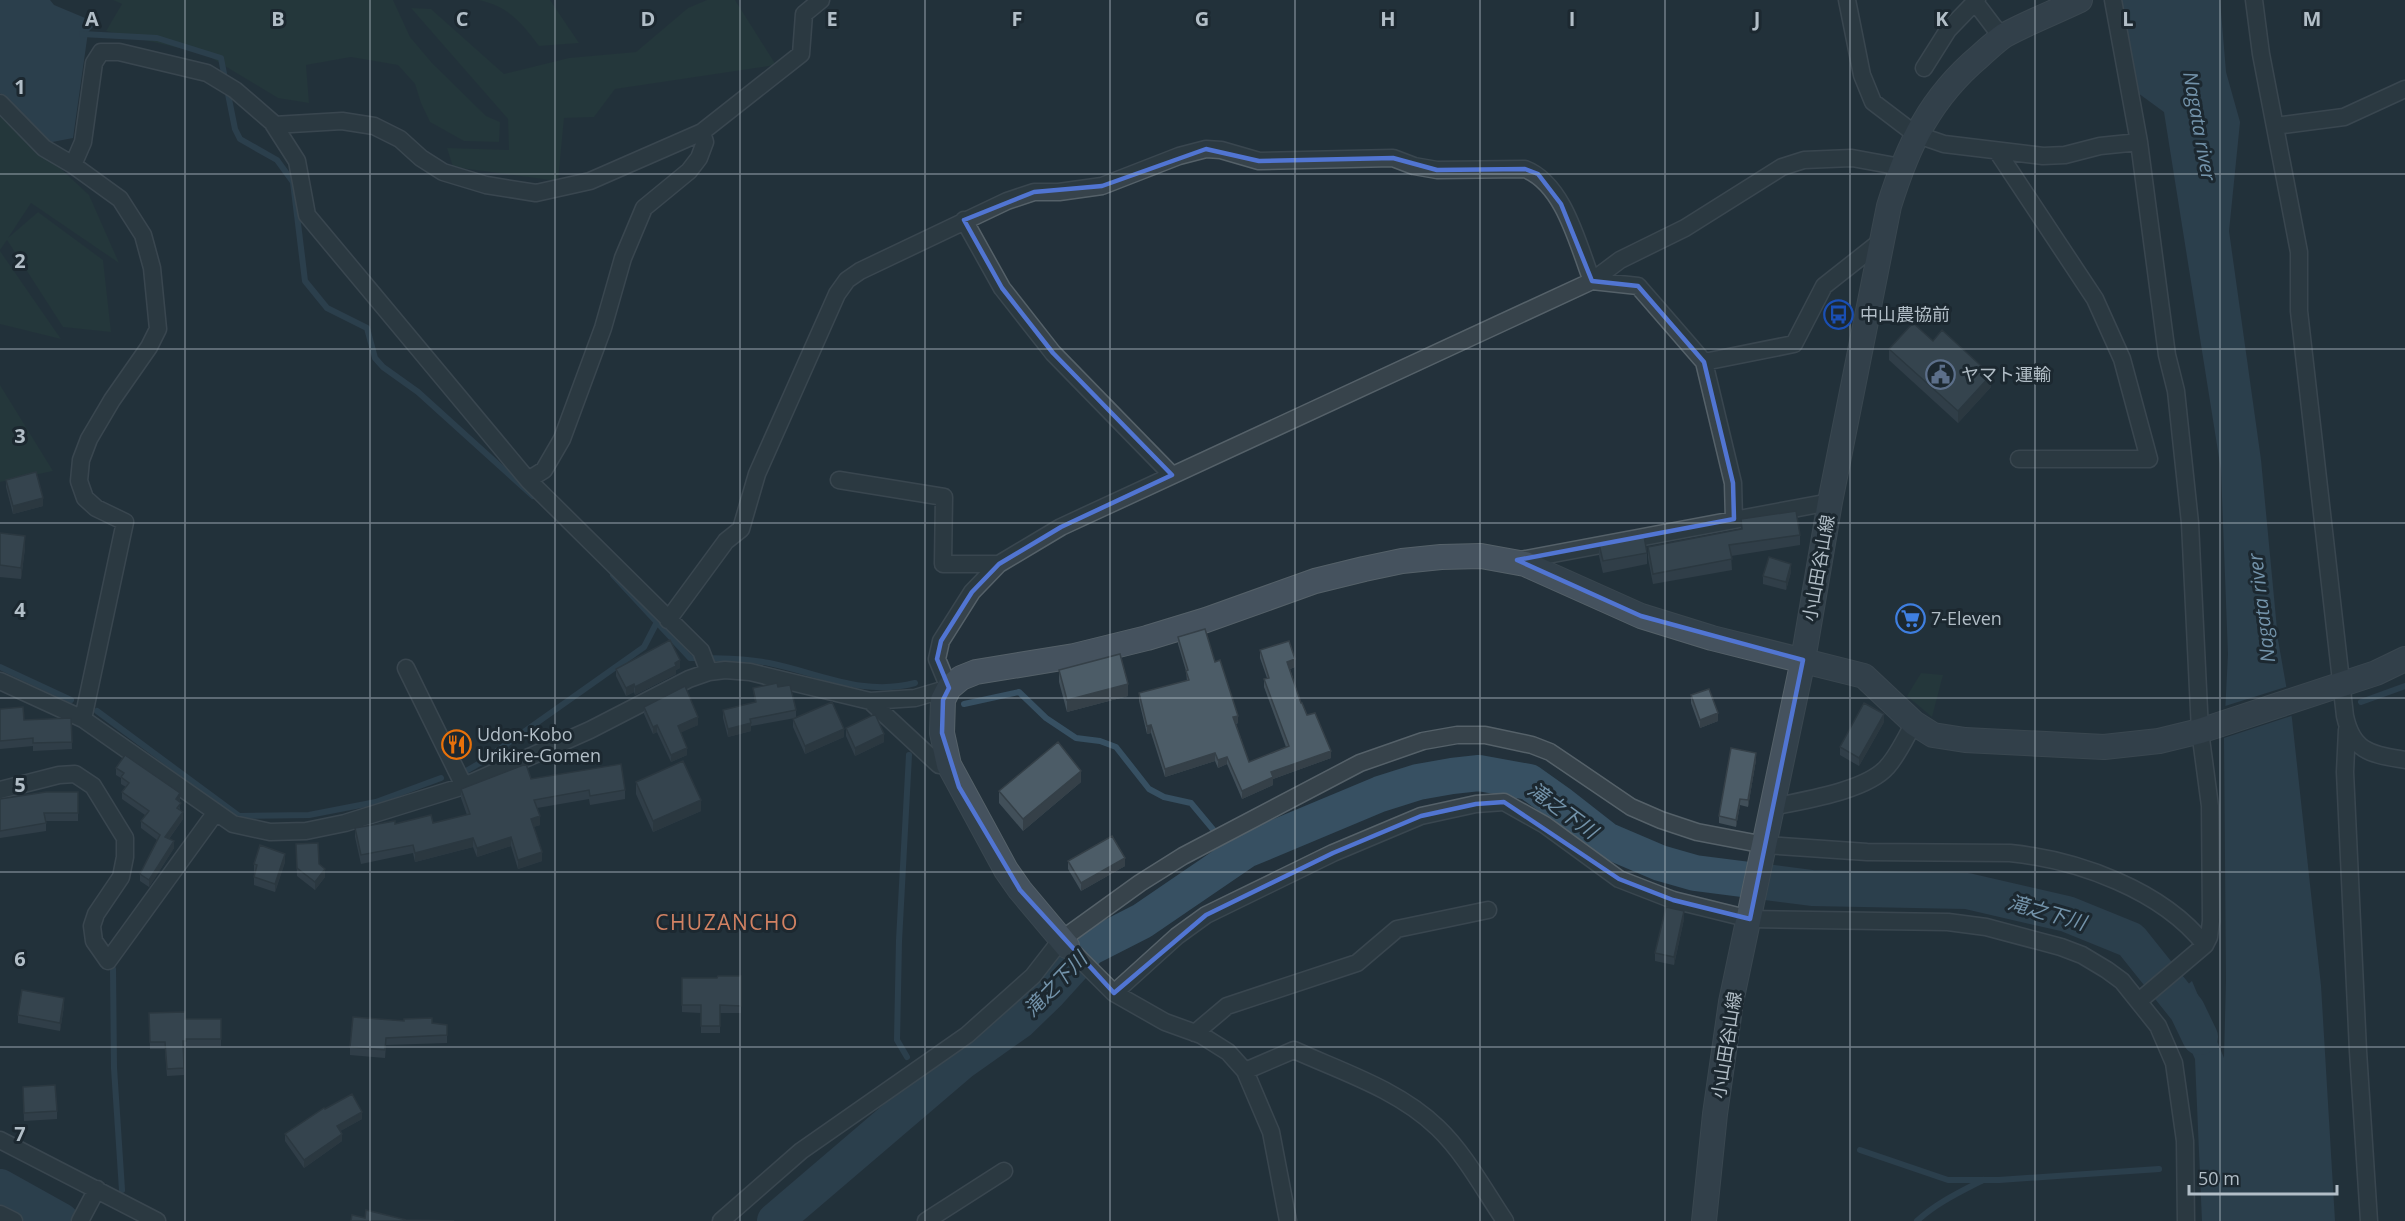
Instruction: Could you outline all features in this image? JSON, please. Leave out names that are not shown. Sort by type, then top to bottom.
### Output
[{"type":"street","points":[[274,125],[342,121],[374,126],[400,139],[421,158],[443,172],[486,185],[536,193],[590,181],[702,132],[801,54],[804,15],[820,0]]},
{"type":"street","points":[[1847,0],[1862,75],[1873,102],[1915,134],[1944,144],[2043,156],[2064,155],[2139,142]]},
{"type":"street","name":"小山田谷山線","points":[[1704,1221],[1715,1114],[1731,1002],[1803,660],[1830,502],[1881,241],[1901,167],[1915,134],[1940,95],[1963,70],[2003,36],[2080,0]]},
{"type":"street","points":[[2113,0],[2139,142],[2167,355],[2176,391],[2188,501],[2200,731],[2210,806],[2211,921],[2209,937],[2205,945],[2139,1000]]},
{"type":"street","points":[[2254,0],[2261,54],[2298,252],[2299,310],[2338,685],[2347,729],[2345,772],[2358,1051],[2369,1221]]},
{"type":"street","points":[[1924,68],[1948,30],[1976,1],[2003,36]]},
{"type":"street","points":[[73,165],[83,142],[94,63],[101,52],[119,52],[207,73],[235,90],[274,125],[297,161],[307,215],[528,480],[668,620],[706,662],[725,670],[750,672],[870,701],[915,698],[949,688],[961,678],[976,672],[1074,656],[1147,638],[1206,620],[1315,581],[1402,561],[1441,557],[1481,556],[1515,561],[1641,616],[1712,638],[1864,676],[1914,723],[1933,735],[1965,740],[2104,747],[2159,741],[2200,731],[2376,673],[2405,660]]},
{"type":"street","points":[[2275,126],[2344,117],[2405,89]]},
{"type":"street","points":[[0,103],[44,148],[73,165],[120,199],[143,235],[152,268],[158,329],[149,347],[112,400],[89,439],[81,460],[79,482],[85,498],[96,507],[125,522],[83,719]]},
{"type":"street","points":[[528,480],[544,470],[562,439],[603,328],[623,258],[644,208],[694,165],[705,142],[702,132]]},
{"type":"street","points":[[668,620],[726,540],[741,529],[757,474],[837,294],[847,280],[860,271],[964,220],[1034,192],[1059,192],[1102,186],[1179,156],[1206,149],[1221,150],[1259,161],[1393,158],[1414,166],[1437,170],[1525,169],[1538,174],[1562,204],[1592,281]]},
{"type":"street","points":[[1997,152],[2095,299],[2122,359],[2149,459],[2019,459]]},
{"type":"street","points":[[1288,1221],[1271,1132],[1245,1071],[1228,1052],[1195,1033],[1165,1022],[1109,988],[1064,943],[1006,870],[949,765],[941,716],[943,700],[949,688],[937,659],[941,641],[972,592],[999,564],[1061,527],[1592,281],[1620,260],[1685,228],[1782,167],[1804,160],[1852,158],[1901,167]]},
{"type":"street","points":[[964,220],[1002,288],[1053,353],[1172,475]]},
{"type":"street","points":[[1704,362],[1794,344],[1824,286],[1881,241]]},
{"type":"street","points":[[1592,281],[1638,286],[1704,362],[1733,483],[1734,519]]},
{"type":"street","points":[[839,480],[944,497],[943,564],[999,564]]},
{"type":"street","points":[[1515,561],[1830,502]]},
{"type":"street","points":[[0,681],[83,719],[233,824],[270,832],[306,831],[345,823],[464,786],[590,730],[689,680],[706,662]]},
{"type":"street","points":[[406,668],[464,786]]},
{"type":"street","points":[[870,701],[939,765],[949,765]]},
{"type":"street","points":[[1773,807],[1837,793],[1874,777],[1887,767],[1914,723]]},
{"type":"street","points":[[2347,729],[2355,743],[2372,754],[2405,760]]},
{"type":"street","points":[[721,1221],[801,1151],[967,1035],[1033,976],[1064,943],[1140,883],[1208,842],[1360,763],[1423,741],[1457,735],[1507,738],[1550,752],[1631,807],[1661,820],[1764,849],[2010,853],[2035,856],[2078,867],[2117,881],[2172,913],[2190,927],[2205,945]]},
{"type":"street","points":[[0,790],[59,775],[75,774],[93,786],[125,838],[125,857],[121,877],[96,914],[92,926],[94,941],[108,961],[216,812]]},
{"type":"street","points":[[1109,988],[1206,915],[1344,848],[1421,816],[1476,804],[1504,802],[1545,825],[1619,879],[1673,900],[1751,915],[1948,922],[1986,927],[2021,935],[2082,955],[2122,981],[2139,1000],[2158,1026],[2174,1063],[2185,1142],[2186,1221]]},
{"type":"street","points":[[1195,1033],[1227,1006],[1357,963],[1397,929],[1488,910]]},
{"type":"street","points":[[1245,1071],[1294,1050],[1394,1095],[1438,1128],[1472,1171],[1505,1221]]},
{"type":"street","points":[[0,1140],[94,1193],[157,1221]]},
{"type":"street","points":[[926,1221],[1004,1171]]},
{"type":"street","points":[[80,1221],[94,1193]]},
{"type":"street","points":[[0,1214],[14,1221]]},
{"type":"highlighted area","points":[[1206,149],[1259,161],[1393,158],[1437,170],[1525,169],[1538,174],[1561,204],[1592,281],[1638,286],[1704,362],[1733,483],[1734,519],[1517,560],[1641,616],[1803,660],[1750,919],[1673,900],[1619,879],[1504,802],[1476,804],[1421,816],[1333,853],[1206,915],[1114,993],[1020,890],[959,787],[942,733],[943,700],[949,688],[937,659],[941,641],[972,592],[999,564],[1061,527],[1172,475],[1053,353],[1002,288],[964,220],[1034,192],[1102,186]]},
{"type":"green space","points":[[113,0],[393,0],[410,37],[432,63],[486,116],[500,122],[499,142],[464,141],[430,122],[415,84],[398,65],[351,57],[306,65],[309,103],[278,98],[205,54],[106,31],[122,4]]},
{"type":"green space","points":[[478,0],[550,0],[579,43],[539,46],[513,16],[498,6]]},
{"type":"green space","points":[[707,0],[735,0],[776,65],[615,89],[594,117],[564,118],[558,181],[453,167],[447,148],[509,150],[508,119],[411,8],[431,9],[504,74],[569,58],[636,52],[688,8]]},
{"type":"green space","points":[[0,112],[89,195],[119,263],[31,203],[8,238],[38,212],[103,260],[111,332],[63,327],[7,240],[0,250]]},
{"type":"green space","points":[[0,251],[61,339],[0,324]]},
{"type":"green space","points":[[0,385],[53,471],[0,482]]},
{"type":"green space","points":[[1921,673],[1943,675],[1932,717],[1907,696]]},
{"type":"water","points":[[0,0],[50,0],[54,5],[97,23],[88,32],[73,138],[47,143],[0,93]]},
{"type":"water","name":"Nagata river","points":[[2119,0],[2220,0],[2226,72],[2240,122],[2229,231],[2261,460],[2278,640],[2292,719],[2321,986],[2335,1221],[2202,1221],[2195,1059],[2169,1001],[2192,981],[2224,1058],[2226,981],[2224,735],[2228,654],[2221,470],[2164,112],[2138,93]]},
{"type":"pier","points":[[2289,686],[2294,715],[2221,739],[2222,707]]},
{"type":"building","name":"ヤマト運輸","points":[[1913,323],[1933,341],[1942,330],[1991,375],[1958,411],[1889,349]]},
{"type":"building","points":[[36,472],[43,498],[13,506],[6,480]]},
{"type":"building","points":[[1796,511],[1800,535],[1729,545],[1732,559],[1653,574],[1648,547],[1742,529],[1741,519]]},
{"type":"building","points":[[0,533],[25,536],[21,568],[0,565]]},
{"type":"building","points":[[1644,536],[1647,553],[1603,561],[1599,544]]},
{"type":"building","points":[[1769,557],[1791,564],[1786,582],[1763,576]]},
{"type":"building","points":[[1205,629],[1215,662],[1220,660],[1238,716],[1233,717],[1249,762],[1289,746],[1264,679],[1269,678],[1260,650],[1289,641],[1295,659],[1287,662],[1301,703],[1307,715],[1315,713],[1331,751],[1271,772],[1273,777],[1242,791],[1227,757],[1218,760],[1215,753],[1165,769],[1151,725],[1147,726],[1139,693],[1189,680],[1178,637]]},
{"type":"building","points":[[670,640],[680,660],[675,663],[676,666],[635,687],[634,684],[626,688],[616,669]]},
{"type":"building","points":[[1120,654],[1128,684],[1067,700],[1059,670]]},
{"type":"building","points":[[777,683],[778,687],[790,685],[796,710],[750,719],[751,723],[728,729],[723,710],[756,702],[753,688]]},
{"type":"building","points":[[685,686],[698,717],[678,726],[687,748],[671,755],[657,725],[653,727],[644,707]]},
{"type":"building","points":[[1709,689],[1718,713],[1700,720],[1691,695]]},
{"type":"building","points":[[832,702],[844,729],[805,746],[793,719]]},
{"type":"building","points":[[1864,703],[1884,714],[1859,758],[1840,747]]},
{"type":"building","points":[[23,707],[24,720],[71,718],[72,742],[33,743],[33,738],[0,741],[0,709]]},
{"type":"building","points":[[875,714],[884,734],[855,748],[846,728]]},
{"type":"building","points":[[1058,742],[1081,771],[1023,819],[999,791]]},
{"type":"building","points":[[1731,748],[1756,753],[1748,800],[1740,799],[1736,820],[1719,816]]},
{"type":"building","points":[[125,755],[180,793],[176,799],[181,803],[177,808],[183,812],[165,837],[174,841],[149,880],[140,874],[160,835],[141,821],[149,811],[122,792],[129,783],[121,777],[124,773],[116,768]]},
{"type":"building","points":[[683,761],[701,800],[653,821],[636,782]]},
{"type":"building","points":[[526,764],[531,779],[621,764],[625,790],[590,796],[589,790],[534,800],[540,816],[531,819],[542,852],[518,860],[511,837],[477,848],[473,838],[415,853],[413,845],[361,855],[355,828],[395,821],[395,824],[431,815],[433,823],[470,814],[461,789]]},
{"type":"building","points":[[46,792],[78,792],[78,813],[44,813],[46,823],[0,831],[0,799]]},
{"type":"building","points":[[1112,836],[1125,858],[1081,883],[1068,861]]},
{"type":"building","points":[[318,843],[319,864],[325,869],[315,882],[297,868],[296,844]]},
{"type":"building","points":[[260,845],[285,854],[275,884],[254,877],[257,865],[254,864]]},
{"type":"building","points":[[1666,907],[1684,911],[1674,957],[1655,953]]},
{"type":"building","points":[[718,976],[741,976],[741,1006],[720,1005],[720,1026],[701,1026],[701,1005],[682,1005],[682,978],[717,978]]},
{"type":"building","points":[[22,990],[64,998],[60,1023],[18,1015]]},
{"type":"building","points":[[185,1012],[185,1019],[221,1019],[221,1039],[186,1039],[183,1041],[184,1068],[167,1069],[165,1042],[150,1042],[149,1013]]},
{"type":"building","points":[[353,1017],[404,1021],[404,1019],[432,1018],[432,1023],[447,1025],[447,1035],[386,1038],[385,1050],[350,1047]]},
{"type":"building","points":[[55,1085],[57,1111],[24,1113],[23,1087]]},
{"type":"building","points":[[352,1094],[362,1112],[337,1126],[342,1134],[304,1160],[285,1134],[324,1108]]},
{"type":"building","points":[[366,1210],[406,1220],[454,1221],[351,1221],[352,1215],[365,1218]]},
{"type":"waterway","points":[[82,34],[157,38],[221,58],[225,79]]},
{"type":"waterway","points":[[227,89],[235,129],[240,139],[277,160],[293,182],[305,281],[327,308],[367,328],[375,358],[383,367],[418,392],[533,496]]},
{"type":"waterway","points":[[613,575],[690,658],[759,661],[859,685],[896,687],[915,683]]},
{"type":"waterway","points":[[466,771],[644,647],[657,622]]},
{"type":"waterway","points":[[0,667],[71,700]]},
{"type":"waterway","points":[[2361,702],[2405,686]]},
{"type":"waterway","points":[[964,704],[1019,692],[1046,718],[1076,738],[1100,741],[1116,747],[1149,789],[1164,797],[1191,803],[1236,857]]},
{"type":"waterway","points":[[97,711],[239,816],[309,815],[376,802],[441,778]]},
{"type":"waterway","points":[[907,1057],[897,1040],[899,941],[909,755]]},
{"type":"waterway","name":"滝之下川","points":[[775,1221],[961,1062],[1019,1021],[1089,948],[1142,921],[1246,850],[1380,794],[1418,782],[1452,776],[1479,773],[1529,782],[1606,840],[1660,863],[1695,873],[1812,888],[1967,891],[2067,914],[2131,940],[2187,1010],[2200,1037]]},
{"type":"waterway","points":[[113,969],[114,1068],[122,1190]]},
{"type":"waterway","name":"滝之下川","points":[[924,1085],[928,1090]]},
{"type":"waterway","points":[[1860,1150],[1948,1180],[1999,1180],[2159,1169]]},
{"type":"waterway","points":[[1917,1221],[1940,1203],[1983,1180]]},
{"type":"waterway","name":"滝之下川","points":[[0,1187],[61,1221]]},
{"type":"place","name":"中山農協前","points":[[1839,314]]},
{"type":"place","name":"ヤマト運輸","points":[[1940,374]]},
{"type":"place","name":"7-Eleven","points":[[1910,618]]},
{"type":"place","name":"Udon-Kobo Urikire-Gomen","points":[[456,744]]},
{"type":"district","name":"CHUZANCHO","points":[[727,922]]}]
